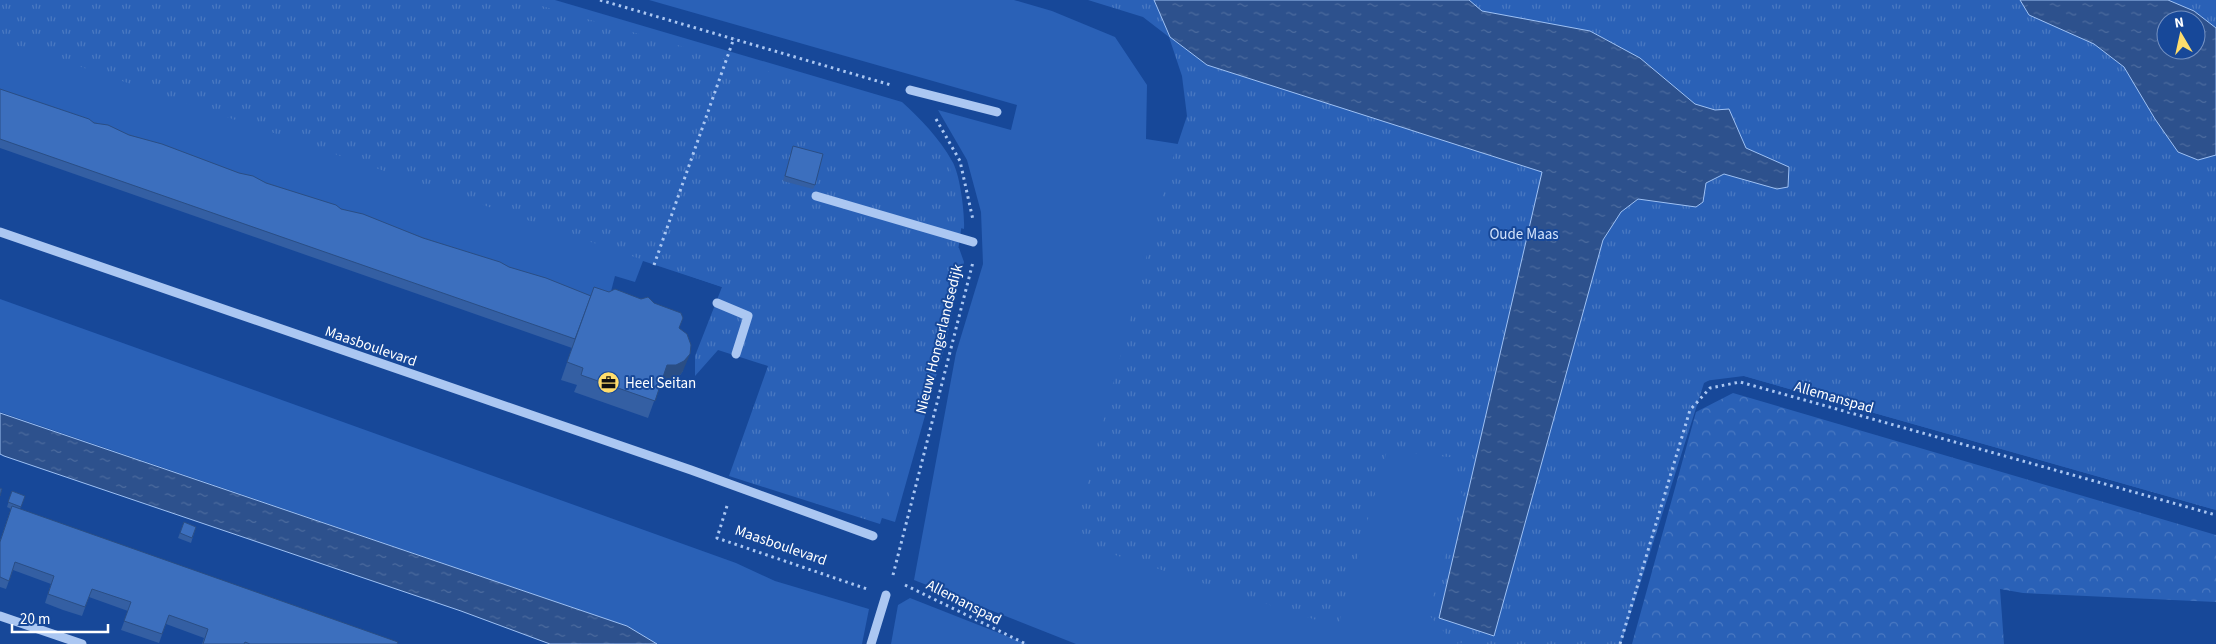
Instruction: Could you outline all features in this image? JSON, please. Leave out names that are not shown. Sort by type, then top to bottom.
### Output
[{"type":"street","points":[[910,90],[997,112]]},
{"type":"street","points":[[816,196],[973,242]]},
{"type":"street","name":"Maasboulevard","points":[[0,232],[873,536]]},
{"type":"street","points":[[717,302],[748,316],[736,354]]},
{"type":"street","points":[[871,644],[886,595]]},
{"type":"street","points":[[0,616],[57,640],[82,644]]},
{"type":"path","points":[[600,0],[910,90]]},
{"type":"path","points":[[654,265],[734,38]]},
{"type":"path","name":"Nieuw Hongerlandsedijk","points":[[892,578],[973,265],[973,214],[960,161],[935,116]]},
{"type":"path","name":"Allemanspad","points":[[1620,644],[1690,410],[1710,388],[1740,382],[2216,515]]},
{"type":"path","name":"Maasboulevard","points":[[733,487],[717,538],[886,595]]},
{"type":"path","name":"Allemanspad","points":[[901,583],[1026,644]]},
{"type":"green space","points":[[0,0],[555,0],[902,102],[936,137],[955,167],[964,214],[964,229],[827,189],[763,193],[959,248],[964,262],[945,345],[895,522],[751,478],[771,366],[722,287],[643,261],[635,282],[615,276],[608,303],[0,94]]},
{"type":"green space","points":[[0,0],[521,0],[899,109],[912,119],[949,163],[962,223],[957,258],[937,343],[880,524],[729,476],[768,366],[718,350],[695,376],[695,356],[722,287],[20,46],[6,48],[0,46]]},
{"type":"green space","points":[[649,0],[1014,0],[1052,11],[1115,37],[1147,85],[1146,139],[1178,144],[1439,239],[1603,240],[2216,510],[1744,376],[1704,381],[1613,644],[1076,644],[914,580],[956,353],[983,264],[981,212],[967,160],[938,110],[1011,130],[1017,105]]},
{"type":"green space","name":"Oude Maas","points":[[1088,0],[2216,0],[2216,510],[1744,376],[1721,374],[1704,383],[1621,644],[1476,644],[1475,640],[1455,644],[1428,614],[1463,497],[1456,478],[1459,458],[1387,451],[1338,627],[1072,541],[1170,167],[1187,116],[1182,76],[1169,37],[1143,17]]},
{"type":"green space","points":[[0,299],[736,563],[775,581],[869,609],[862,644],[657,644],[627,626],[0,412]]},
{"type":"green space","points":[[1733,393],[2216,535],[2216,602],[2023,593],[2000,589],[2004,644],[1632,644],[1696,412]]},
{"type":"green space","points":[[910,598],[1027,644],[891,644],[898,605]]},
{"type":"water","points":[[1154,0],[1469,0],[1482,11],[1590,31],[1640,58],[1695,104],[1715,110],[1729,109],[1746,148],[1789,167],[1788,187],[1777,189],[1724,174],[1706,183],[1703,202],[1696,207],[1638,199],[1621,212],[1603,240],[1494,636],[1439,618],[1542,172],[1207,65],[1170,37]]},
{"type":"water","points":[[2020,0],[2168,0],[2192,10],[2156,10],[2156,60],[2206,60],[2206,20],[2216,28],[2216,155],[2198,160],[2178,152],[2155,119],[2124,67],[2094,44],[2029,15]]},
{"type":"water","points":[[0,413],[627,626],[657,644],[550,644],[461,611],[4,456],[0,454]]},
{"type":"building","points":[[0,89],[89,119],[94,123],[108,125],[129,135],[162,144],[239,173],[253,176],[266,183],[336,205],[341,209],[363,214],[423,238],[546,278],[591,296],[575,339],[0,139]]},
{"type":"building","points":[[793,146],[823,154],[815,185],[785,176]]},
{"type":"building","points":[[594,287],[609,292],[615,289],[641,299],[648,297],[654,303],[681,313],[683,318],[679,328],[687,334],[691,345],[690,354],[684,361],[676,365],[667,365],[655,401],[581,375],[583,368],[567,362]]},
{"type":"building","points":[[12,491],[25,496],[21,507],[8,502]]},
{"type":"building","points":[[12,506],[398,642],[397,644],[250,644],[245,642],[244,644],[203,644],[208,629],[169,615],[162,634],[124,621],[131,602],[92,589],[85,607],[48,594],[54,576],[15,562],[9,581],[0,577],[0,542]]},
{"type":"building","points":[[184,522],[196,527],[192,538],[180,533]]},
{"type":"place","name":"Heel Seitan","points":[[609,383]]}]
